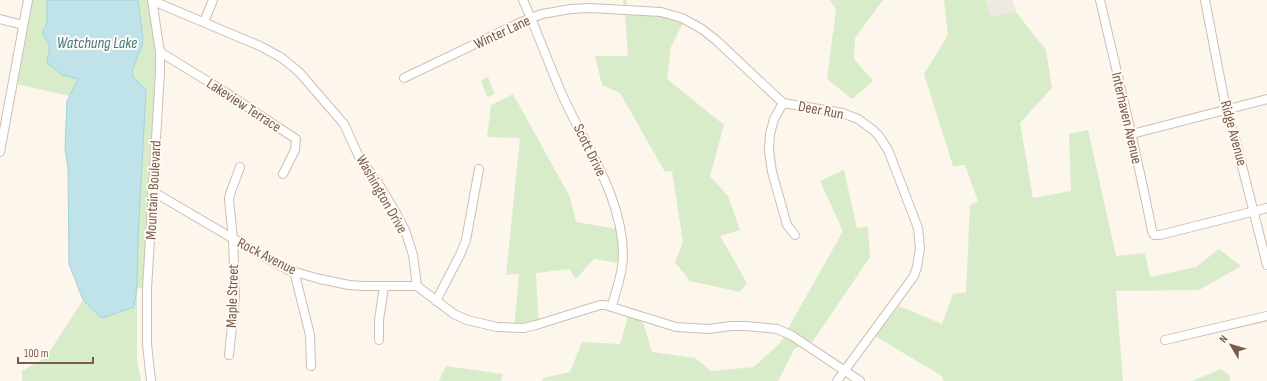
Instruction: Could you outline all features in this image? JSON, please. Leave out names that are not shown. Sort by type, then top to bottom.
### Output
[{"type":"street","points":[[0,152],[2,128],[28,0]]},
{"type":"street","points":[[204,22],[213,0]]},
{"type":"street","name":"Scott Drive","points":[[523,0],[566,101],[605,181],[618,218],[623,256],[620,276],[612,306]]},
{"type":"street","name":"Interhaven Avenue","points":[[1100,0],[1154,235],[1254,211]]},
{"type":"street","name":"Ridge Avenue","points":[[1205,0],[1226,109],[1267,265]]},
{"type":"street","name":"Washington Drive","points":[[153,1],[260,46],[282,58],[299,72],[335,112],[348,131],[359,157],[385,193],[405,230],[413,255],[417,286]]},
{"type":"street","name":"Mountain Boulevard","points":[[151,381],[147,344],[147,289],[160,72],[160,52],[153,1]]},
{"type":"street","name":"Winter Lane","points":[[404,78],[530,18],[571,9],[606,9]]},
{"type":"street","name":"Deer Run","points":[[606,9],[661,12],[693,23],[717,41],[783,103],[843,113],[858,119],[879,136],[888,150],[918,228],[920,248],[917,267],[914,276],[837,381]]},
{"type":"street","points":[[0,19],[23,25]]},
{"type":"street","name":"Lakeview Terrace","points":[[160,52],[225,92],[296,139],[295,150],[283,174]]},
{"type":"street","points":[[1132,134],[1226,109],[1267,100]]},
{"type":"street","points":[[783,103],[774,119],[768,151],[772,172],[787,225],[795,235]]},
{"type":"street","name":"Maple Street","points":[[229,355],[235,296],[230,194],[240,167]]},
{"type":"street","points":[[436,301],[460,256],[466,240],[479,169]]},
{"type":"street","name":"Rock Avenue","points":[[152,191],[261,255],[294,271],[320,279],[349,285],[384,287],[417,286]]},
{"type":"street","points":[[1254,211],[1267,208]]},
{"type":"street","points":[[294,271],[310,335],[311,366]]},
{"type":"street","points":[[417,286],[454,314],[467,320],[497,327],[524,328],[536,326],[600,305],[612,306],[676,327],[709,329],[746,326],[777,329],[791,335],[860,381]]},
{"type":"street","points":[[379,340],[379,320],[384,287]]},
{"type":"street","points":[[1165,340],[1267,316]]},
{"type":"shaded area","points":[[985,0],[1013,0],[1016,12],[991,16]]},
{"type":"green space","points":[[28,0],[47,0],[47,23],[43,31],[49,47],[47,63],[62,75],[78,79],[70,96],[12,83]]},
{"type":"green space","points":[[138,0],[152,0],[160,52],[147,289],[137,288],[138,239],[146,90],[133,77],[132,71],[142,46],[143,37]]},
{"type":"green space","points":[[623,0],[626,0],[628,14],[663,16],[683,23],[671,47],[667,79],[724,125],[710,176],[728,196],[740,230],[720,236],[747,283],[740,292],[690,281],[675,262],[683,242],[672,171],[665,172],[620,93],[602,85],[595,56],[628,56]]},
{"type":"green space","points":[[830,0],[883,0],[855,38],[854,59],[873,81],[852,99],[827,79],[836,10]]},
{"type":"green space","points":[[944,0],[985,0],[991,16],[1016,12],[1046,50],[1052,88],[1020,123],[1033,198],[1071,191],[1069,134],[1088,130],[1116,256],[1145,253],[1150,277],[1196,267],[1219,249],[1241,266],[1199,290],[1116,291],[1123,381],[944,381],[942,376],[875,336],[899,306],[942,324],[953,294],[966,292],[970,205],[978,201],[965,165],[953,166],[924,74],[948,35]]},
{"type":"green space","points":[[488,77],[495,94],[487,97],[481,80]]},
{"type":"green space","points":[[513,94],[570,197],[576,222],[623,230],[625,264],[594,259],[576,279],[569,269],[536,273],[539,328],[514,329],[519,274],[506,275],[520,138],[487,137],[491,105]]},
{"type":"green space","points":[[844,170],[857,228],[868,227],[870,257],[813,341],[794,349],[778,381],[542,381],[543,378],[570,372],[582,342],[620,344],[629,314],[642,319],[652,352],[695,358],[711,371],[754,367],[780,343],[843,231],[820,181]]},
{"type":"green space","points":[[137,288],[137,360],[141,381],[22,381],[22,371],[46,357],[83,300],[102,318]]},
{"type":"green space","points":[[446,366],[503,374],[501,381],[439,381]]},
{"type":"green space","points":[[1221,369],[1229,375],[1230,381],[1192,381]]},
{"type":"water","name":"Watchung Lake","points":[[47,0],[138,0],[143,37],[142,46],[132,71],[133,77],[146,90],[138,239],[137,288],[134,307],[102,318],[83,300],[69,264],[68,168],[65,149],[67,101],[78,79],[62,75],[47,63],[49,46],[43,31],[47,23]]}]
